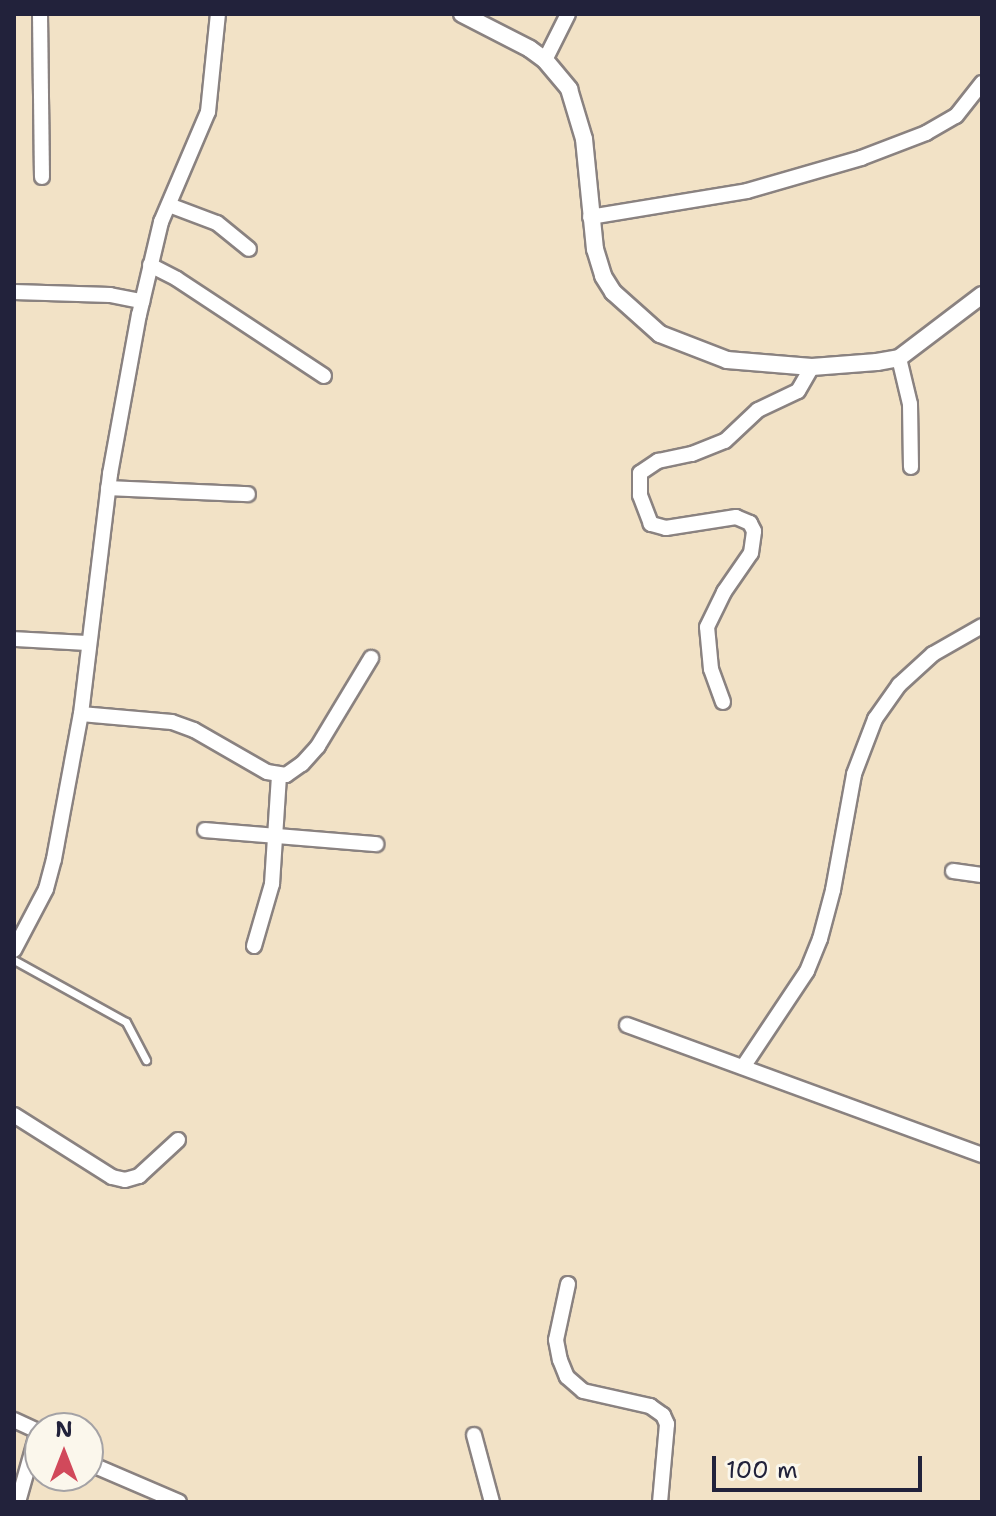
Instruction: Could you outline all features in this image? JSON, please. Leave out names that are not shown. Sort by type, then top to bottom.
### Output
[{"type":"street","points":[[40,14],[42,177]]},
{"type":"street","points":[[14,950],[46,889],[81,714],[108,488],[142,301],[169,205],[208,112],[218,14]]},
{"type":"street","points":[[462,14],[545,60],[569,89],[578,112],[586,157],[595,249],[613,292],[660,334],[727,360],[812,367],[899,358],[982,295]]},
{"type":"street","points":[[545,60],[568,14]]},
{"type":"street","points":[[590,217],[747,191],[861,158],[926,133],[956,116],[982,83]]},
{"type":"street","points":[[169,205],[217,223],[249,249]]},
{"type":"street","points":[[150,265],[177,279],[324,376]]},
{"type":"street","points":[[14,292],[110,295],[142,301]]},
{"type":"street","points":[[899,358],[910,404],[911,467]]},
{"type":"street","points":[[723,702],[711,669],[707,627],[724,592],[751,553],[754,531],[750,523],[736,517],[666,528],[651,524],[640,495],[640,473],[658,461],[692,454],[725,441],[758,410],[798,391],[812,367]]},
{"type":"street","points":[[108,488],[248,494]]},
{"type":"street","points":[[743,1067],[807,971],[820,939],[833,890],[854,774],[875,719],[899,685],[933,654],[982,626]]},
{"type":"street","points":[[14,639],[89,643]]},
{"type":"street","points":[[81,714],[172,722],[279,776],[293,772],[318,746],[371,658]]},
{"type":"street","points":[[254,946],[272,884],[279,776]]},
{"type":"street","points":[[205,830],[376,844]]},
{"type":"street","points":[[953,871],[982,875]]},
{"type":"street","points":[[627,1025],[982,1155]]},
{"type":"street","points":[[14,1115],[112,1177],[125,1180],[139,1176],[178,1140]]},
{"type":"street","points":[[568,1284],[556,1340],[567,1377],[583,1391],[650,1406],[663,1415],[667,1424],[660,1502]]},
{"type":"street","points":[[474,1435],[492,1502]]},
{"type":"street","points":[[104,1470],[179,1502]]},
{"type":"street","points":[[18,1502],[24,1482]]},
{"type":"lane","points":[[14,960],[126,1022],[146,1060]]}]
